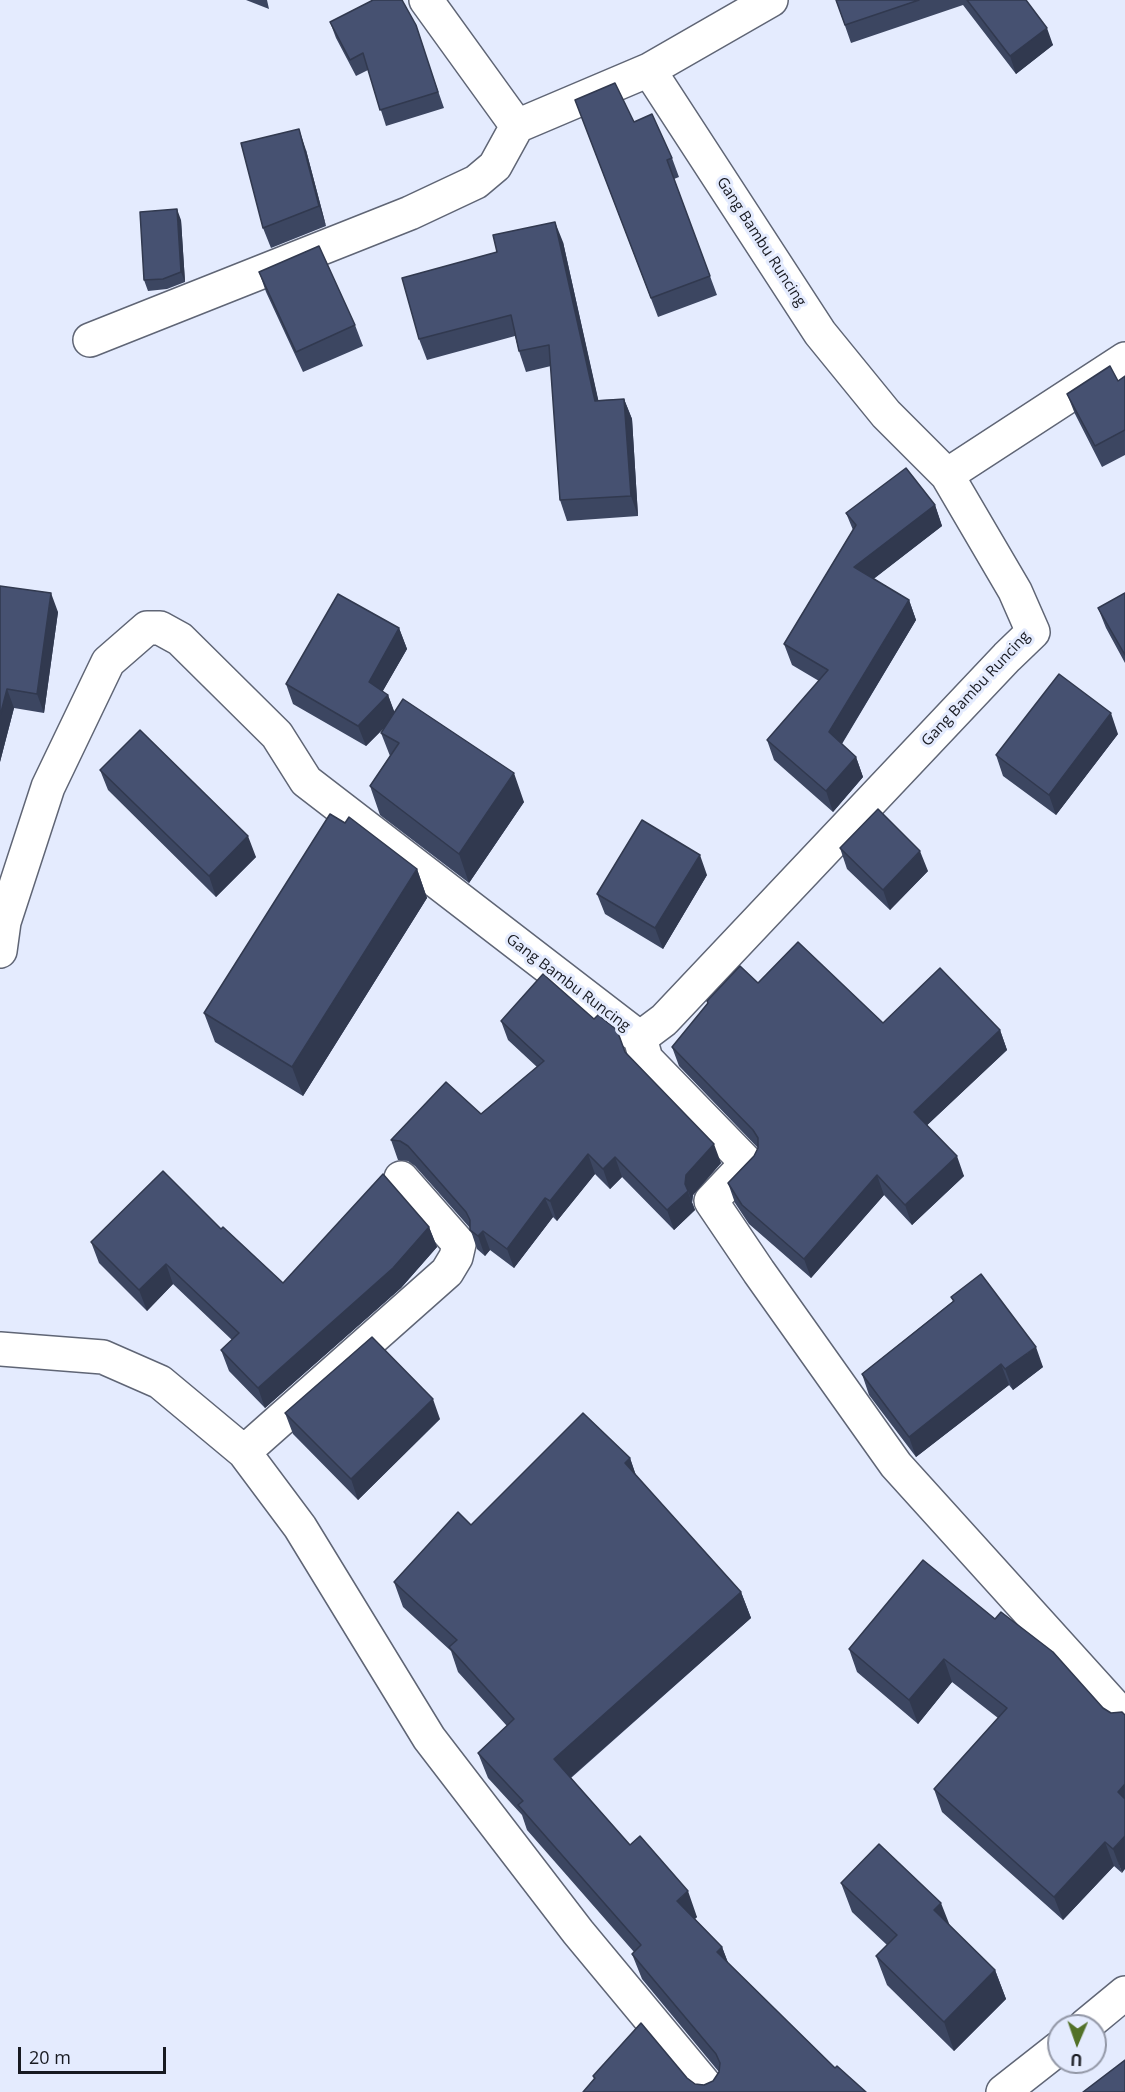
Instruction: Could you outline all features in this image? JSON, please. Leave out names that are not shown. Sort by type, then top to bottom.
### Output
[{"type":"street","points":[[426,0],[517,126]]},
{"type":"street","points":[[90,340],[410,213],[476,182],[495,166],[517,126],[649,70],[771,0]]},
{"type":"street","name":"Gang Bambu Runcing","points":[[0,951],[3,922],[48,787],[108,662],[147,628],[160,628],[180,639],[277,735],[306,781],[640,1038],[664,1020],[1033,632],[1015,591],[948,475],[886,414],[820,333],[649,70]]},
{"type":"street","points":[[948,475],[1125,359]]},
{"type":"street","points":[[640,1038],[646,1059],[747,1163],[711,1201],[889,1456],[1125,1718]]},
{"type":"street","points":[[244,1452],[447,1272],[456,1257],[459,1244],[401,1178]]},
{"type":"street","points":[[0,1349],[103,1357],[160,1382],[244,1452],[300,1527],[429,1738],[578,1932],[711,2092]]},
{"type":"street","points":[[1100,2014],[1125,1993]]},
{"type":"street","points":[[1003,2092],[1047,2057]]},
{"type":"building","points":[[373,0],[402,0],[416,25],[438,92],[380,110],[363,53],[350,60],[330,22]]},
{"type":"building","points":[[836,0],[919,0],[845,25]]},
{"type":"building","points":[[967,0],[1026,0],[1047,28],[1010,56]]},
{"type":"building","points":[[615,83],[634,122],[652,114],[672,158],[667,160],[710,276],[651,298],[575,100]]},
{"type":"building","points":[[299,129],[319,206],[263,228],[241,143]]},
{"type":"building","points":[[177,209],[181,272],[163,279],[144,280],[140,212]]},
{"type":"building","points":[[555,222],[595,401],[624,399],[631,496],[560,500],[549,345],[519,351],[511,315],[419,339],[402,278],[497,252],[493,235]]},
{"type":"building","points":[[319,246],[355,325],[296,352],[259,272]]},
{"type":"building","points":[[1110,366],[1118,381],[1125,376],[1125,430],[1095,446],[1067,394]]},
{"type":"building","points":[[906,468],[935,505],[854,567],[909,600],[829,732],[856,757],[826,791],[767,740],[828,670],[784,644],[856,525],[846,513]]},
{"type":"building","points":[[0,586],[51,593],[37,694],[7,689],[0,716]]},
{"type":"building","points":[[1125,593],[1125,655],[1098,608]]},
{"type":"building","points":[[338,594],[399,628],[369,682],[388,695],[358,726],[286,684]]},
{"type":"building","points":[[1059,674],[1111,713],[1049,795],[996,755]]},
{"type":"building","points":[[403,699],[514,773],[459,854],[370,786],[399,743],[381,733]]},
{"type":"building","points":[[140,730],[248,836],[209,876],[100,770]]},
{"type":"building","points":[[878,809],[920,851],[883,890],[840,848]]},
{"type":"building","points":[[330,814],[345,823],[349,817],[417,869],[292,1067],[204,1013]]},
{"type":"building","points":[[642,820],[700,855],[655,928],[597,894]]},
{"type":"building","points":[[798,942],[883,1023],[940,968],[1000,1030],[914,1112],[957,1156],[905,1205],[877,1175],[804,1259],[742,1205],[728,1183],[754,1156],[758,1148],[758,1138],[753,1130],[672,1047],[708,1003],[707,1001],[740,966],[758,983]]},
{"type":"building","points":[[543,974],[594,1019],[598,1015],[617,1030],[625,1052],[714,1144],[686,1175],[685,1184],[688,1191],[667,1210],[615,1157],[603,1169],[588,1154],[550,1201],[545,1198],[507,1249],[483,1231],[478,1236],[470,1230],[470,1220],[466,1212],[408,1146],[400,1141],[391,1140],[446,1082],[481,1114],[544,1061],[501,1021]]},
{"type":"building","points":[[163,1171],[221,1229],[223,1227],[283,1283],[383,1174],[429,1227],[393,1268],[258,1388],[221,1350],[239,1333],[166,1264],[139,1290],[91,1242]]},
{"type":"building","points":[[981,1274],[1036,1347],[1005,1369],[1001,1364],[909,1437],[862,1374],[954,1301],[951,1297]]},
{"type":"building","points":[[372,1337],[433,1399],[351,1479],[285,1413]]},
{"type":"building","points":[[583,1413],[630,1458],[625,1463],[741,1592],[554,1759],[630,1845],[640,1836],[688,1891],[677,1901],[722,1947],[717,1952],[835,2068],[837,2066],[866,2092],[583,2092],[595,2078],[593,2076],[641,2023],[687,2078],[695,2084],[704,2085],[713,2081],[719,2072],[720,2063],[716,2054],[632,1954],[641,1945],[518,1805],[523,1801],[478,1753],[514,1719],[449,1647],[457,1640],[394,1582],[458,1512],[471,1525]]},
{"type":"building","points":[[923,1560],[995,1619],[1001,1612],[1053,1652],[1103,1708],[1111,1713],[1122,1712],[1125,1715],[1125,1784],[1118,1792],[1125,1799],[1125,1836],[1113,1849],[1105,1842],[1054,1897],[934,1789],[1007,1708],[944,1659],[909,1700],[849,1649]]},
{"type":"building","points":[[879,1844],[941,1903],[934,1910],[995,1970],[944,2022],[876,1956],[897,1935],[841,1883]]},
{"type":"building","points":[[1125,2060],[1125,2092],[1083,2092],[1107,2074]]}]
